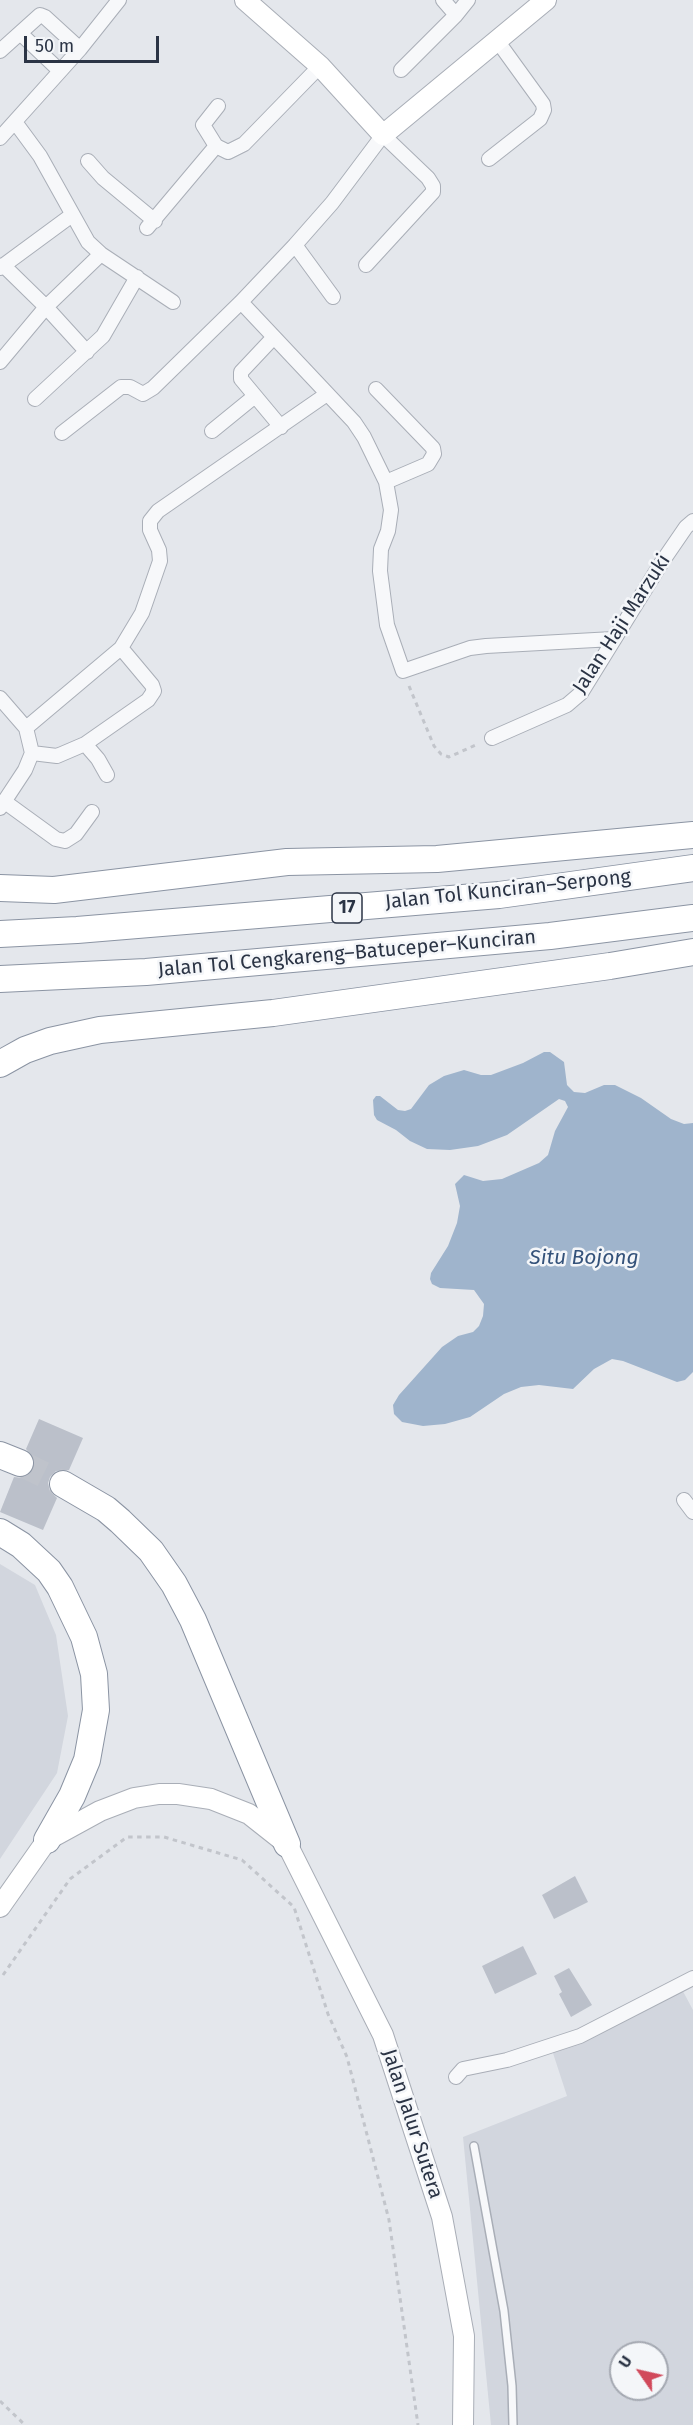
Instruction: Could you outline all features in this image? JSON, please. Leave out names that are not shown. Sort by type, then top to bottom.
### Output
[{"type":"highway","points":[[0,888],[54,890],[287,862],[437,859],[693,834]]},
{"type":"highway","name":"Jalan Tol Kunciran–Serpong","points":[[0,934],[77,930],[499,895],[693,868]]},
{"type":"highway","name":"Jalan Tol Cengkareng–Batuceper–Kunciran","points":[[0,979],[146,972],[550,936],[693,918]]},
{"type":"highway","points":[[0,1064],[25,1050],[50,1041],[100,1030],[273,1013],[610,966],[693,952]]},
{"type":"highway","points":[[63,1484],[93,1501],[120,1521],[151,1551],[174,1584],[193,1620],[287,1844]]},
{"type":"highway","points":[[0,1532],[21,1545],[49,1571],[60,1587],[84,1637],[94,1674],[96,1710],[87,1760],[81,1777],[47,1840]]},
{"type":"main road","points":[[246,0],[320,66],[383,135],[496,39],[546,0]]},
{"type":"main road","points":[[0,1907],[47,1840],[100,1810],[145,1795],[178,1794],[211,1799],[235,1808],[262,1823],[287,1844]]},
{"type":"main road","name":"Jalan Jalur Sutera","points":[[287,1844],[383,2035],[442,2217],[464,2336],[463,2425]]},
{"type":"street","points":[[0,138],[80,49],[119,0]]},
{"type":"street","points":[[443,0],[456,15]]},
{"type":"street","points":[[401,70],[468,0]]},
{"type":"street","points":[[0,51],[40,15],[80,49]]},
{"type":"street","points":[[20,33],[60,71]]},
{"type":"street","points":[[489,159],[540,119],[544,110],[543,104],[496,39]]},
{"type":"street","points":[[218,106],[202,124],[216,146],[228,152],[244,144],[320,66]]},
{"type":"street","points":[[15,122],[40,156],[88,242],[101,254],[173,303]]},
{"type":"street","points":[[62,433],[122,387],[130,387],[143,393],[148,392],[241,303],[295,245],[332,203],[383,135],[428,178],[433,186],[433,192],[366,265]]},
{"type":"street","points":[[88,161],[151,225],[216,146]]},
{"type":"street","points":[[72,215],[2,266],[46,307],[87,352]]},
{"type":"street","points":[[295,245],[333,297]]},
{"type":"street","points":[[0,362],[46,307],[101,254]]},
{"type":"street","points":[[35,399],[87,352],[108,329],[137,277]]},
{"type":"street","points":[[241,303],[354,422],[386,482],[392,510],[388,531],[381,549],[380,571],[387,625],[403,670],[470,648],[613,639]]},
{"type":"street","points":[[273,338],[241,372],[241,379],[281,427]]},
{"type":"street","points":[[376,388],[433,448],[434,454],[428,464],[386,482]]},
{"type":"street","points":[[26,728],[121,648],[142,613],[160,561],[159,549],[150,530],[150,521],[158,511],[327,394]]},
{"type":"street","points":[[212,431],[255,396]]},
{"type":"street","name":"Jalan Haji Marzuki","points":[[492,738],[567,705],[581,693],[662,562],[686,527],[693,521]]},
{"type":"street","points":[[32,753],[57,756],[85,744],[148,699],[154,691],[152,685],[121,648]]},
{"type":"street","points":[[0,698],[26,728],[32,753],[25,770],[2,805],[56,838],[65,841],[75,834],[92,812]]},
{"type":"street","points":[[85,744],[98,759],[107,775]]},
{"type":"street","points":[[684,1500],[693,1512]]},
{"type":"street","points":[[456,2077],[463,2069],[507,2060],[580,2036],[693,1978]]},
{"type":"lane","points":[[474,2146],[504,2311],[512,2386],[513,2425]]},
{"type":"path","points":[[403,670],[434,746],[441,754],[449,757],[492,738]]},
{"type":"path","points":[[1,1975],[70,1879],[127,1837],[164,1837],[242,1860],[294,1907],[328,2014],[347,2057],[389,2220],[418,2425]]},
{"type":"path","points":[[0,2401],[25,2425]]},
{"type":"shaded area","points":[[0,1564],[35,1585],[56,1635],[68,1716],[57,1773],[0,1859]]},
{"type":"shaded area","points":[[678,1982],[693,2010],[693,2425],[491,2425],[463,2137],[567,2096],[551,2047]]},
{"type":"water","name":"Situ Bojong","points":[[544,1052],[550,1052],[564,1062],[567,1085],[574,1092],[585,1093],[604,1085],[615,1085],[641,1098],[671,1119],[684,1124],[693,1123],[693,1372],[685,1380],[677,1382],[612,1359],[594,1369],[573,1389],[539,1385],[521,1387],[504,1394],[470,1417],[445,1424],[423,1426],[402,1422],[394,1414],[393,1405],[399,1395],[442,1347],[458,1336],[473,1332],[479,1326],[483,1316],[484,1304],[474,1290],[440,1288],[432,1284],[430,1279],[431,1273],[448,1246],[457,1223],[460,1206],[455,1184],[464,1175],[483,1181],[502,1179],[539,1163],[548,1155],[555,1131],[568,1107],[565,1101],[559,1099],[507,1135],[478,1146],[450,1150],[427,1149],[377,1120],[374,1115],[373,1100],[376,1096],[380,1096],[398,1110],[405,1111],[411,1109],[429,1085],[444,1076],[464,1070],[481,1075],[491,1075]]},
{"type":"building","points":[[39,1419],[83,1438],[69,1470],[56,1471],[50,1477],[48,1483],[50,1491],[57,1498],[43,1530],[0,1512],[14,1477],[23,1478],[34,1469],[35,1460],[26,1449]]},
{"type":"building","points":[[575,1876],[588,1902],[554,1919],[542,1895]]},
{"type":"building","points":[[523,1946],[537,1974],[495,1994],[482,1966]]},
{"type":"building","points":[[569,1968],[592,2005],[571,2017],[559,1994],[562,1992],[554,1976]]},
{"type":"tunnel","points":[[20,1463],[63,1484]]}]
